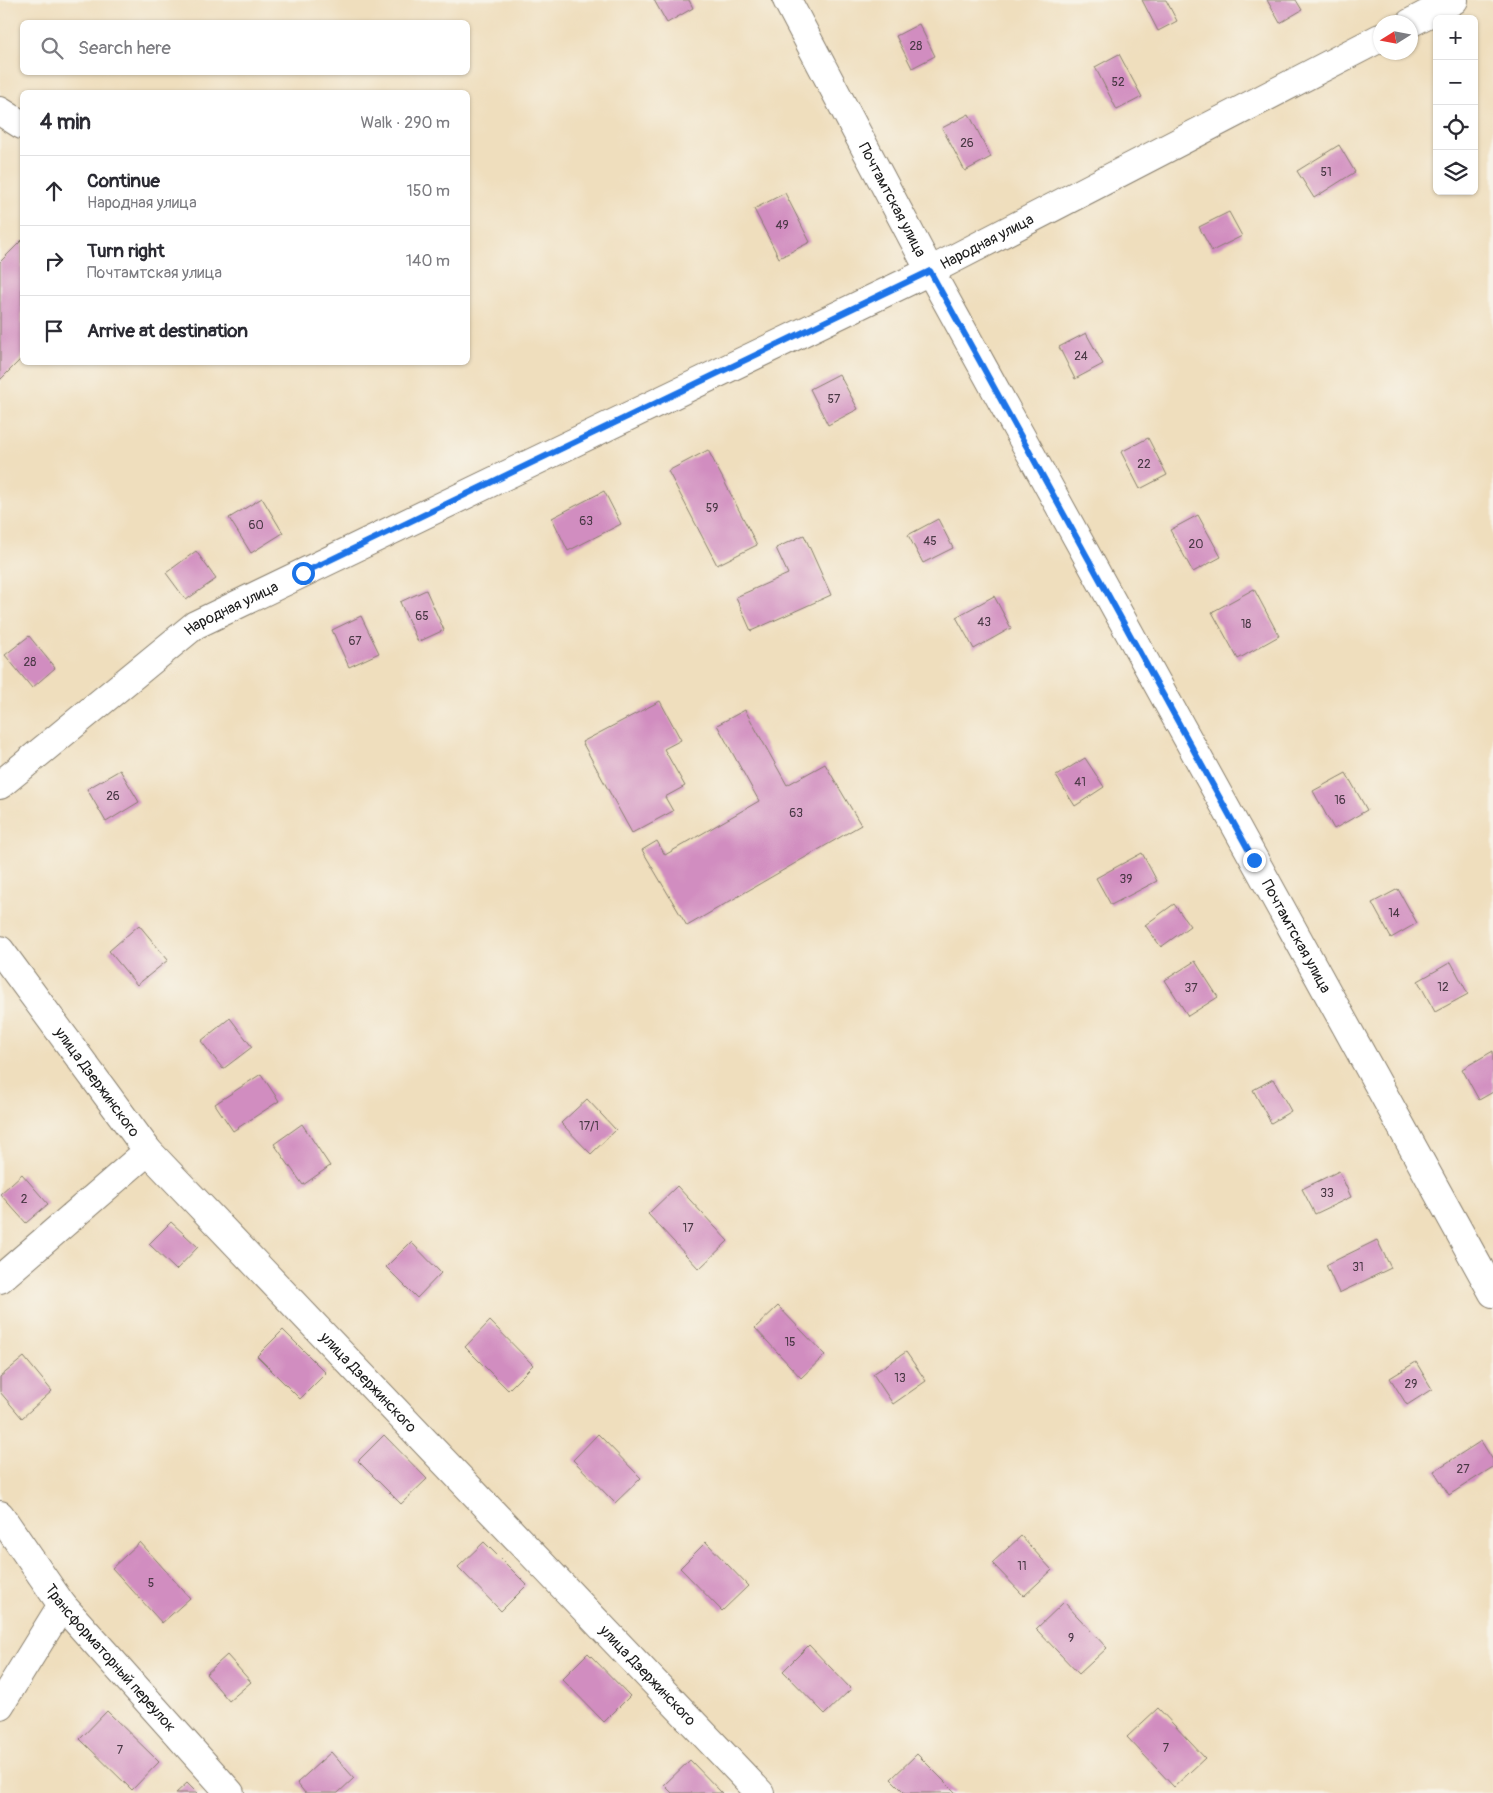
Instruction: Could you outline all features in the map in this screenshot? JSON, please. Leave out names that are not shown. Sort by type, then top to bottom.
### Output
[{"type":"street","name":"Почтамтская улица","points":[[787,0],[930,271],[1493,1293]]},
{"type":"street","points":[[1418,19],[1454,0]]},
{"type":"street","name":"Народная улица","points":[[0,785],[195,625],[930,271],[1373,42]]},
{"type":"street","points":[[0,111],[20,124]]},
{"type":"street","name":"улица Дзержинского","points":[[0,950],[148,1152],[760,1793]]},
{"type":"street","points":[[0,1279],[148,1152]]},
{"type":"street","name":"Трансформаторный переулок","points":[[0,1515],[62,1605],[230,1793]]},
{"type":"street","points":[[0,1705],[62,1605]]},
{"type":"building","points":[[654,0],[689,0],[693,8],[667,23]]},
{"type":"building","points":[[1142,0],[1166,0],[1177,21],[1158,31]]},
{"type":"building","points":[[1267,0],[1296,0],[1302,10],[1280,23]]},
{"type":"building","points":[[919,24],[935,56],[912,68],[896,36]]},
{"type":"building","points":[[1119,54],[1142,97],[1117,110],[1095,67]]},
{"type":"building","points":[[969,114],[991,157],[965,171],[942,128]]},
{"type":"building","points":[[1339,145],[1355,172],[1314,198],[1297,171]]},
{"type":"building","points":[[785,193],[810,242],[779,258],[754,209]]},
{"type":"building","points":[[1229,212],[1242,236],[1212,251],[1199,227]]},
{"type":"building","points":[[20,242],[20,360],[0,380],[0,262]]},
{"type":"building","points":[[1086,333],[1103,364],[1075,379],[1059,347]]},
{"type":"building","points":[[839,374],[858,409],[828,425],[810,389]]},
{"type":"building","points":[[1148,438],[1167,475],[1140,489],[1121,452]]},
{"type":"building","points":[[708,450],[757,545],[717,565],[668,471]]},
{"type":"building","points":[[604,491],[621,524],[568,551],[552,518]]},
{"type":"building","points":[[262,498],[283,533],[251,553],[229,518]]},
{"type":"building","points":[[1198,515],[1221,557],[1193,572],[1170,530]]},
{"type":"building","points":[[938,519],[953,548],[923,563],[908,535]]},
{"type":"building","points":[[804,535],[831,595],[751,631],[736,597],[788,574],[776,548]]},
{"type":"building","points":[[196,551],[216,579],[186,600],[166,573]]},
{"type":"building","points":[[1254,589],[1279,636],[1238,659],[1212,612]]},
{"type":"building","points":[[426,590],[444,630],[418,642],[400,602]]},
{"type":"building","points":[[994,596],[1011,628],[974,649],[956,617]]},
{"type":"building","points":[[361,616],[379,653],[349,667],[332,630]]},
{"type":"building","points":[[29,636],[55,668],[32,688],[5,655]]},
{"type":"building","points":[[660,701],[681,740],[664,749],[685,786],[665,797],[673,811],[632,833],[582,742]]},
{"type":"building","points":[[745,710],[787,785],[825,764],[861,825],[687,926],[642,850],[657,841],[665,855],[759,801],[717,725]]},
{"type":"building","points":[[1085,758],[1104,787],[1075,806],[1056,776]]},
{"type":"building","points":[[120,770],[139,802],[106,822],[87,789]]},
{"type":"building","points":[[1346,773],[1367,810],[1334,829],[1313,791]]},
{"type":"building","points":[[1142,853],[1157,881],[1111,905],[1096,878]]},
{"type":"building","points":[[1398,889],[1417,923],[1391,938],[1372,903]]},
{"type":"building","points":[[1174,904],[1190,926],[1161,947],[1145,925]]},
{"type":"building","points":[[139,925],[168,960],[137,985],[109,951]]},
{"type":"building","points":[[1195,961],[1218,997],[1188,1016],[1165,980]]},
{"type":"building","points":[[1451,962],[1468,994],[1435,1012],[1418,981]]},
{"type":"building","points":[[230,1018],[252,1047],[223,1069],[201,1041]]},
{"type":"building","points":[[1493,1051],[1493,1092],[1479,1100],[1462,1069]]},
{"type":"building","points":[[261,1074],[279,1101],[233,1131],[215,1104]]},
{"type":"building","points":[[1273,1079],[1291,1111],[1271,1123],[1253,1090]]},
{"type":"building","points":[[587,1099],[616,1130],[591,1154],[561,1123]]},
{"type":"building","points":[[302,1124],[330,1166],[303,1185],[274,1144]]},
{"type":"building","points":[[1339,1171],[1351,1197],[1315,1214],[1302,1189]]},
{"type":"building","points":[[22,1174],[48,1204],[26,1223],[0,1194]]},
{"type":"building","points":[[677,1186],[728,1241],[699,1269],[648,1214]]},
{"type":"building","points":[[171,1222],[198,1247],[176,1270],[149,1244]]},
{"type":"building","points":[[1377,1240],[1391,1268],[1339,1293],[1326,1265]]},
{"type":"building","points":[[411,1242],[441,1273],[417,1298],[386,1267]]},
{"type":"building","points":[[778,1306],[825,1355],[801,1378],[755,1328]]},
{"type":"building","points":[[490,1321],[533,1365],[508,1390],[465,1347]]},
{"type":"building","points":[[283,1330],[326,1373],[300,1399],[257,1356]]},
{"type":"building","points":[[906,1352],[926,1381],[893,1404],[873,1374]]},
{"type":"building","points":[[24,1357],[52,1391],[22,1418],[0,1392],[0,1377]]},
{"type":"building","points":[[1416,1362],[1432,1389],[1407,1405],[1390,1378]]},
{"type":"building","points":[[598,1434],[641,1478],[615,1503],[573,1460]]},
{"type":"building","points":[[384,1435],[427,1479],[401,1504],[358,1461]]},
{"type":"building","points":[[1481,1441],[1493,1460],[1493,1467],[1449,1495],[1434,1471]]},
{"type":"building","points":[[1021,1536],[1052,1570],[1024,1596],[992,1563]]},
{"type":"building","points":[[140,1542],[190,1598],[162,1623],[112,1568]]},
{"type":"building","points":[[484,1542],[527,1585],[501,1611],[458,1567]]},
{"type":"building","points":[[706,1542],[748,1586],[722,1611],[680,1568]]},
{"type":"building","points":[[1064,1602],[1107,1648],[1079,1674],[1036,1629]]},
{"type":"building","points":[[809,1645],[851,1689],[825,1714],[783,1671]]},
{"type":"building","points":[[588,1653],[630,1696],[604,1722],[562,1679]]},
{"type":"building","points":[[227,1655],[251,1682],[229,1701],[206,1674]]},
{"type":"building","points":[[1158,1708],[1205,1758],[1174,1787],[1127,1737]]},
{"type":"building","points":[[107,1711],[159,1762],[132,1790],[80,1739]]},
{"type":"building","points":[[331,1752],[354,1778],[338,1793],[305,1793],[297,1783]]},
{"type":"building","points":[[917,1754],[956,1793],[905,1793],[891,1779]]},
{"type":"building","points":[[690,1760],[722,1793],[672,1793],[664,1785]]},
{"type":"building","points":[[187,1783],[197,1793],[176,1793]]},
{"type":"route","points":[[303,573],[930,271],[1254,860]]}]
